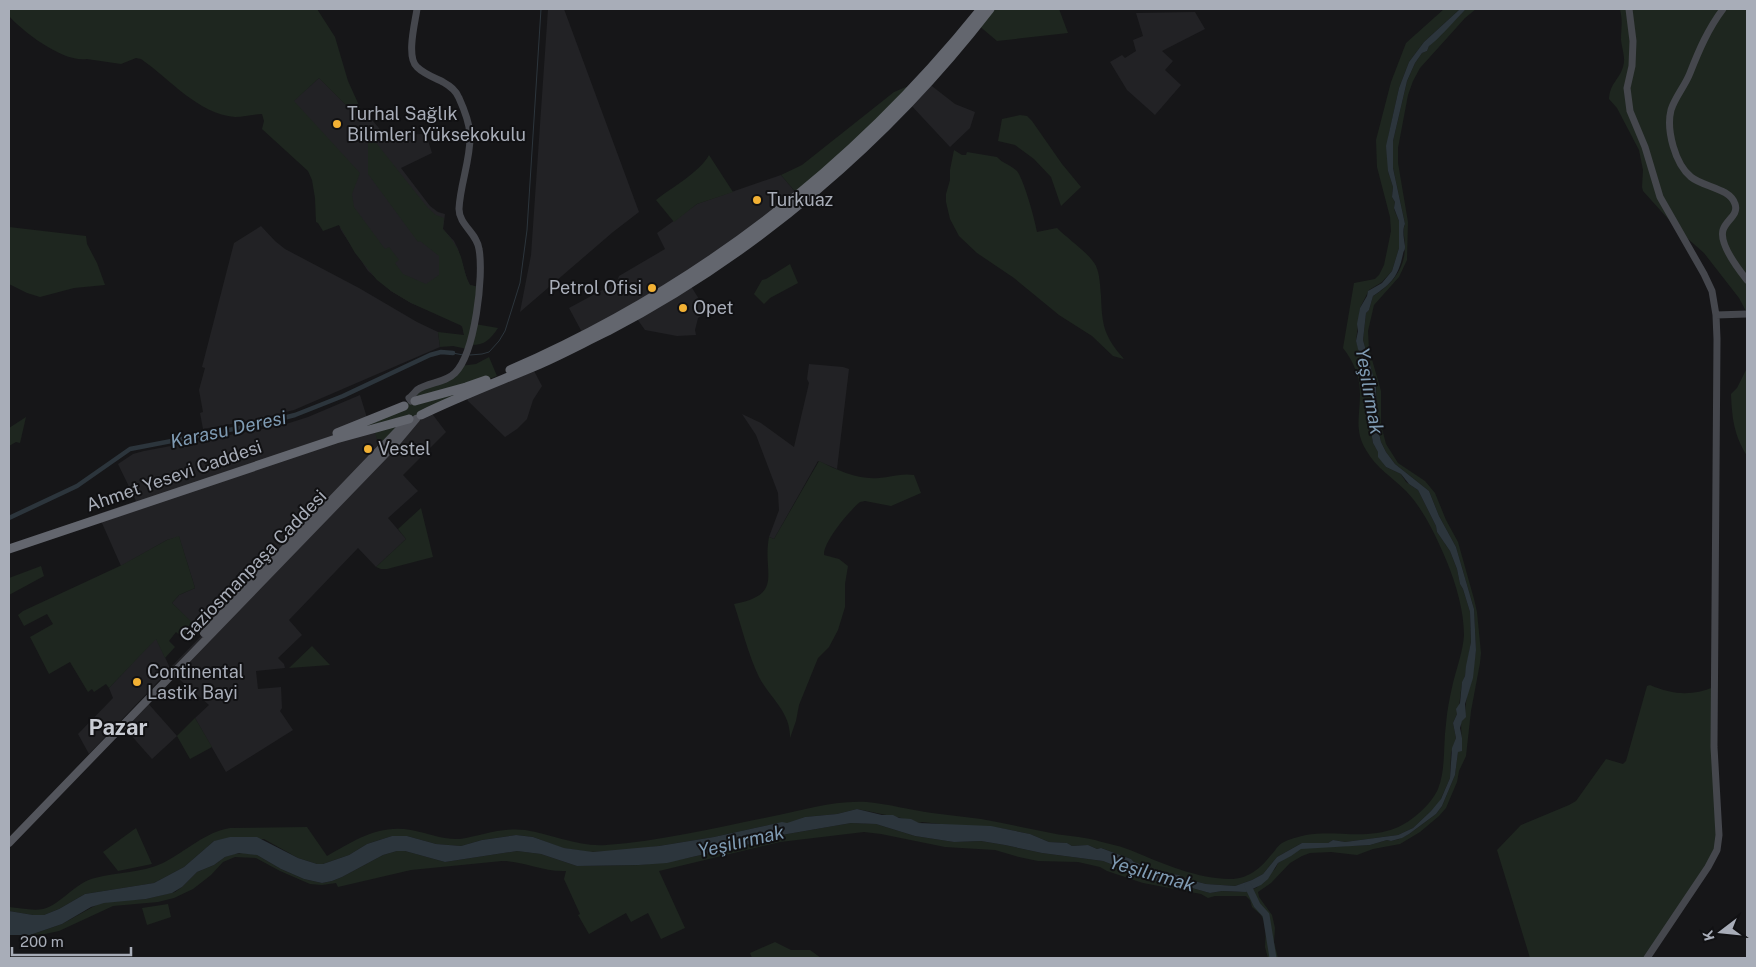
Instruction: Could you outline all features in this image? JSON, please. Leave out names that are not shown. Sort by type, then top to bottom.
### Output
[{"type":"highway","points":[[410,403],[422,407],[415,418],[404,414],[410,403],[481,382],[561,347],[632,310],[735,244],[810,186],[888,115],[981,9]]},
{"type":"highway","name":"Gaziosmanpaşa Caddesi","points":[[415,418],[544,362],[608,330],[691,282],[754,239],[814,191],[878,134],[928,83],[990,9]]},
{"type":"highway","name":"Ahmet Yesevi Caddesi","points":[[9,544],[326,437],[410,403]]},
{"type":"highway","name":"Ahmet Yesevi Caddesi","points":[[9,549],[336,439],[415,418]]},
{"type":"main road","name":"Gaziosmanpaşa Caddesi","points":[[9,838],[415,418]]},
{"type":"main road","name":"Gaziosmanpaşa Caddesi","points":[[9,843],[395,444],[415,418]]},
{"type":"street","points":[[410,403],[410,398],[417,390],[455,373],[463,360],[477,313],[480,256],[478,244],[463,223],[459,213],[470,140],[469,130],[460,99],[456,92],[449,85],[421,71],[414,63],[412,48],[417,9]]},
{"type":"street","points":[[1629,9],[1633,41],[1632,66],[1628,88],[1630,111],[1645,147],[1655,187],[1709,283],[1714,298],[1716,315],[1714,747],[1719,835],[1716,850],[1708,867],[1647,958]]},
{"type":"street","points":[[1723,9],[1705,36],[1686,83],[1674,103],[1670,116],[1670,131],[1679,161],[1687,174],[1700,183],[1728,194],[1736,205],[1735,213],[1723,229],[1723,240],[1735,264],[1747,280]]},
{"type":"street","points":[[1716,315],[1747,314]]},
{"type":"shaded area","points":[[9,9],[317,9],[335,37],[348,81],[362,112],[353,112],[319,78],[294,101],[360,173],[352,194],[354,207],[385,249],[389,247],[399,260],[395,263],[403,274],[426,284],[439,275],[439,256],[420,241],[418,242],[368,174],[368,139],[373,139],[428,208],[436,215],[444,218],[443,229],[458,249],[470,285],[479,287],[475,324],[498,328],[486,341],[468,345],[467,349],[453,346],[440,347],[438,332],[464,335],[462,326],[411,303],[377,280],[355,253],[339,225],[323,231],[316,222],[315,198],[312,180],[308,171],[262,129],[264,121],[262,114],[235,117],[209,109],[197,103],[141,59],[136,58],[121,64],[67,56],[45,45],[15,23],[9,16]]},
{"type":"shaded area","points":[[548,9],[564,9],[639,212],[520,312],[531,255]]},
{"type":"shaded area","points":[[990,9],[1059,9],[1068,33],[997,41],[977,24]]},
{"type":"shaded area","points":[[1444,9],[1460,9],[1424,42],[1409,62],[1399,88],[1388,138],[1388,171],[1393,187],[1394,209],[1399,221],[1399,248],[1392,271],[1382,282],[1369,290],[1360,308],[1356,341],[1370,384],[1371,404],[1369,420],[1373,443],[1386,467],[1401,474],[1406,482],[1418,490],[1436,526],[1437,532],[1450,551],[1470,612],[1471,642],[1459,706],[1453,723],[1456,738],[1451,753],[1450,778],[1440,801],[1413,828],[1398,835],[1345,842],[1333,840],[1328,843],[1302,843],[1277,857],[1263,874],[1235,886],[1206,884],[1186,879],[1088,845],[1072,846],[1067,843],[1049,842],[1030,834],[1000,828],[919,823],[857,809],[837,814],[805,817],[789,823],[769,825],[714,837],[622,851],[589,852],[563,848],[533,837],[516,835],[482,840],[461,846],[436,844],[407,836],[392,836],[367,844],[349,855],[323,864],[317,864],[298,858],[264,839],[214,841],[184,867],[154,883],[85,894],[44,915],[9,911],[9,907],[43,909],[56,903],[81,884],[95,878],[138,871],[163,863],[212,834],[230,828],[307,827],[327,856],[367,835],[388,829],[411,830],[460,839],[516,829],[585,844],[606,845],[688,834],[830,804],[867,802],[981,819],[1089,839],[1125,848],[1194,874],[1236,879],[1253,872],[1280,845],[1291,839],[1317,834],[1385,832],[1408,822],[1431,801],[1441,781],[1448,708],[1464,635],[1463,617],[1450,570],[1430,525],[1412,498],[1374,462],[1362,443],[1359,429],[1360,394],[1358,376],[1343,348],[1354,283],[1375,279],[1379,275],[1384,265],[1391,231],[1390,217],[1377,167],[1376,140],[1391,82],[1406,43]]},
{"type":"shaded area","points":[[1466,9],[1476,9],[1465,18],[1420,68],[1408,95],[1398,148],[1398,163],[1408,222],[1407,260],[1399,277],[1374,305],[1368,331],[1369,349],[1381,391],[1381,425],[1386,444],[1398,463],[1425,481],[1435,493],[1446,520],[1458,542],[1477,612],[1481,653],[1471,711],[1466,756],[1446,808],[1420,832],[1400,844],[1373,849],[1357,855],[1331,852],[1310,853],[1290,863],[1271,883],[1258,892],[1259,897],[1272,915],[1275,928],[1274,942],[1278,958],[1268,958],[1265,947],[1266,925],[1261,915],[1252,907],[1250,900],[1246,896],[1215,896],[1208,898],[1201,894],[1143,883],[1100,867],[1078,862],[1038,861],[995,850],[945,847],[864,832],[780,842],[659,871],[685,928],[661,939],[648,913],[631,922],[626,913],[589,934],[578,915],[580,914],[564,879],[566,871],[549,870],[510,861],[502,861],[411,870],[338,887],[336,883],[310,884],[256,858],[235,857],[223,862],[211,875],[193,889],[174,898],[158,902],[113,906],[59,931],[30,935],[62,924],[98,904],[112,901],[146,899],[175,892],[197,872],[214,865],[225,857],[243,853],[257,855],[281,869],[304,879],[322,883],[342,877],[383,855],[397,851],[405,851],[445,862],[517,851],[541,854],[577,866],[639,865],[692,857],[759,842],[770,837],[851,823],[876,824],[915,836],[954,842],[981,841],[1042,853],[1103,861],[1152,880],[1210,893],[1222,891],[1240,892],[1256,888],[1269,877],[1278,863],[1302,848],[1370,845],[1399,839],[1409,834],[1436,814],[1442,806],[1455,775],[1458,751],[1462,751],[1461,723],[1465,713],[1476,650],[1474,609],[1456,547],[1439,516],[1429,491],[1395,464],[1381,442],[1378,428],[1376,386],[1363,340],[1366,313],[1369,310],[1373,296],[1391,282],[1403,262],[1405,224],[1393,168],[1393,141],[1407,81],[1422,53],[1427,51],[1429,46]]},
{"type":"shaded area","points":[[1620,9],[1747,9],[1747,313],[1739,298],[1704,253],[1679,231],[1643,191],[1643,170],[1639,150],[1617,108],[1609,99],[1611,89],[1624,64]]},
{"type":"shaded area","points":[[1195,12],[1205,29],[1162,51],[1173,61],[1165,70],[1181,85],[1155,115],[1127,90],[1110,62],[1122,55],[1125,58],[1136,51],[1133,40],[1143,36],[1136,13]]},
{"type":"shaded area","points":[[319,78],[353,112],[365,112],[385,135],[426,134],[432,153],[401,168],[430,206],[438,212],[445,214],[443,229],[454,241],[458,249],[470,285],[479,287],[464,335],[463,328],[459,323],[411,303],[391,291],[368,271],[341,230],[334,209],[273,119]]},
{"type":"shaded area","points":[[928,83],[955,104],[975,112],[970,128],[950,147],[909,103]]},
{"type":"shaded area","points":[[915,86],[798,195],[781,175],[802,165],[894,92],[906,87]]},
{"type":"shaded area","points":[[1020,115],[1027,116],[1032,121],[1062,164],[1081,187],[1061,206],[1051,177],[1034,159],[1015,145],[998,141],[1002,119]]},
{"type":"shaded area","points":[[954,150],[962,155],[966,155],[967,152],[997,157],[1015,169],[1026,191],[1037,232],[1057,228],[1093,261],[1099,277],[1105,330],[1112,344],[1124,359],[1113,356],[1092,336],[1059,315],[1014,278],[977,253],[959,236],[950,219],[946,202]]},
{"type":"shaded area","points":[[709,155],[733,192],[697,204],[674,222],[656,200],[692,174]]},
{"type":"shaded area","points":[[781,175],[798,195],[750,233],[584,336],[569,308],[617,282],[619,276],[665,249],[657,233],[697,204]]},
{"type":"shaded area","points":[[261,226],[285,249],[438,332],[440,347],[294,410],[259,419],[203,429],[200,413],[203,412],[199,390],[205,368],[202,367],[234,243]]},
{"type":"shaded area","points":[[9,227],[86,236],[87,244],[97,263],[105,285],[74,288],[40,297],[9,284]]},
{"type":"shaded area","points":[[790,264],[798,283],[770,298],[764,304],[754,294],[762,280]]},
{"type":"shaded area","points":[[689,283],[707,312],[698,318],[695,330],[696,335],[677,336],[645,330],[635,316]]},
{"type":"shaded area","points":[[489,357],[497,376],[481,382],[468,394],[421,414],[380,450],[374,429],[349,435],[410,401],[417,390],[443,380],[460,366],[476,364]]},
{"type":"shaded area","points":[[809,364],[849,369],[837,469],[818,461],[774,539],[769,537],[779,510],[778,493],[756,435],[742,414],[761,423],[794,447],[809,383],[807,379]]},
{"type":"shaded area","points":[[532,367],[542,386],[533,400],[527,419],[505,437],[468,401],[465,395]]},
{"type":"shaded area","points":[[1747,368],[1747,456],[1734,426],[1731,394],[1737,388]]},
{"type":"shaded area","points":[[360,395],[368,421],[430,411],[446,432],[403,475],[418,491],[388,518],[406,539],[376,567],[358,548],[289,620],[302,635],[278,658],[285,668],[256,671],[258,689],[281,687],[282,708],[280,711],[293,730],[226,772],[195,718],[209,705],[172,673],[170,669],[89,754],[78,734],[113,698],[109,688],[156,638],[170,668],[203,634],[172,603],[179,595],[195,588],[179,537],[167,540],[121,566],[98,514],[136,501],[118,464],[133,454],[144,451],[283,425],[308,417]]},
{"type":"shaded area","points":[[26,417],[20,443],[16,442],[9,446],[9,428]]},
{"type":"shaded area","points":[[819,461],[856,476],[879,478],[914,475],[921,493],[891,506],[865,501],[860,502],[844,519],[828,542],[824,555],[839,559],[848,566],[845,584],[845,607],[838,630],[829,647],[818,658],[799,705],[790,738],[784,713],[764,685],[755,668],[734,604],[760,595],[766,588],[768,581],[769,537],[774,539]]},
{"type":"shaded area","points":[[421,508],[433,557],[387,569],[376,567],[406,539],[398,529]]},
{"type":"shaded area","points":[[179,536],[195,588],[179,595],[172,603],[196,626],[184,639],[176,632],[169,641],[175,647],[165,658],[156,639],[109,688],[106,684],[94,692],[92,689],[88,692],[70,662],[49,674],[30,637],[53,624],[47,614],[24,626],[18,615],[122,565],[167,540]]},
{"type":"shaded area","points":[[41,566],[44,576],[9,595],[9,578]]},
{"type":"shaded area","points":[[312,646],[330,665],[289,668]]},
{"type":"shaded area","points":[[1650,685],[1667,691],[1682,693],[1698,692],[1714,687],[1718,846],[1647,958],[1530,958],[1497,850],[1521,825],[1576,801],[1606,759],[1623,764],[1626,761],[1647,686]]},
{"type":"shaded area","points":[[146,701],[177,736],[152,759],[122,725]]},
{"type":"shaded area","points":[[195,718],[212,747],[190,759],[177,736]]},
{"type":"shaded area","points":[[136,828],[152,864],[118,871],[103,852]]},
{"type":"shaded area","points":[[168,904],[171,917],[147,925],[142,908]]},
{"type":"shaded area","points":[[775,942],[791,950],[810,950],[821,958],[752,958],[750,953]]},
{"type":"water","name":"Yeşilırmak","points":[[1460,9],[1466,9],[1429,46],[1427,51],[1422,53],[1407,81],[1393,141],[1393,168],[1405,224],[1403,232],[1405,249],[1393,279],[1373,296],[1369,310],[1366,313],[1363,340],[1376,386],[1377,424],[1381,442],[1395,464],[1429,491],[1439,516],[1456,547],[1474,609],[1476,650],[1473,678],[1465,704],[1466,717],[1462,721],[1460,728],[1462,751],[1458,752],[1455,775],[1442,806],[1436,814],[1409,834],[1402,838],[1370,845],[1301,849],[1278,863],[1268,879],[1261,885],[1246,892],[1222,891],[1210,893],[1152,880],[1103,861],[1042,853],[981,841],[954,842],[915,836],[876,824],[851,823],[770,837],[759,842],[667,863],[639,865],[577,866],[541,854],[517,851],[445,862],[405,851],[397,851],[383,855],[342,877],[322,883],[304,879],[281,869],[257,855],[239,853],[225,857],[214,865],[197,872],[182,887],[172,893],[146,899],[104,903],[91,907],[62,924],[30,935],[9,935],[9,911],[44,915],[85,894],[154,883],[184,867],[214,841],[230,837],[257,837],[298,858],[317,864],[323,864],[349,855],[367,844],[392,836],[407,836],[436,844],[461,846],[482,840],[516,835],[533,837],[564,848],[593,852],[659,846],[714,837],[782,822],[787,823],[805,817],[837,814],[857,809],[911,819],[919,823],[991,826],[1030,834],[1049,842],[1067,843],[1072,846],[1088,845],[1186,879],[1206,884],[1235,886],[1263,874],[1277,857],[1302,843],[1328,843],[1333,840],[1345,842],[1398,835],[1413,828],[1441,799],[1450,778],[1452,748],[1456,738],[1453,723],[1457,714],[1456,709],[1460,703],[1462,682],[1465,676],[1471,642],[1470,612],[1450,551],[1437,532],[1436,526],[1418,490],[1409,484],[1401,474],[1386,467],[1378,457],[1378,452],[1373,443],[1369,420],[1371,404],[1369,382],[1356,341],[1360,308],[1368,291],[1382,283],[1392,271],[1399,248],[1399,221],[1392,197],[1393,187],[1388,171],[1386,146],[1399,88],[1409,62],[1424,42]]},
{"type":"waterway","points":[[470,355],[489,352],[499,341],[505,331],[520,283],[527,230],[541,9]]},
{"type":"waterway","name":"Karasu Deresi","points":[[9,518],[77,486],[130,449],[260,424],[295,415],[343,396],[430,355],[441,352],[453,353]]},
{"type":"waterway","points":[[453,353],[463,355]]},
{"type":"waterway","points":[[1248,886],[1257,905],[1266,915],[1273,958]]},
{"type":"place","name":"Turhal Sağlık Bilimleri Yüksekokulu","points":[[337,124]]},
{"type":"place","name":"Turkuaz","points":[[757,200]]},
{"type":"place","name":"Petrol Ofisi","points":[[652,288]]},
{"type":"place","name":"Opet","points":[[683,308]]},
{"type":"place","name":"Vestel","points":[[368,449]]},
{"type":"place","name":"Continental Lastik Bayi","points":[[137,682]]},
{"type":"district","name":"Pazar","points":[[118,727]]}]
